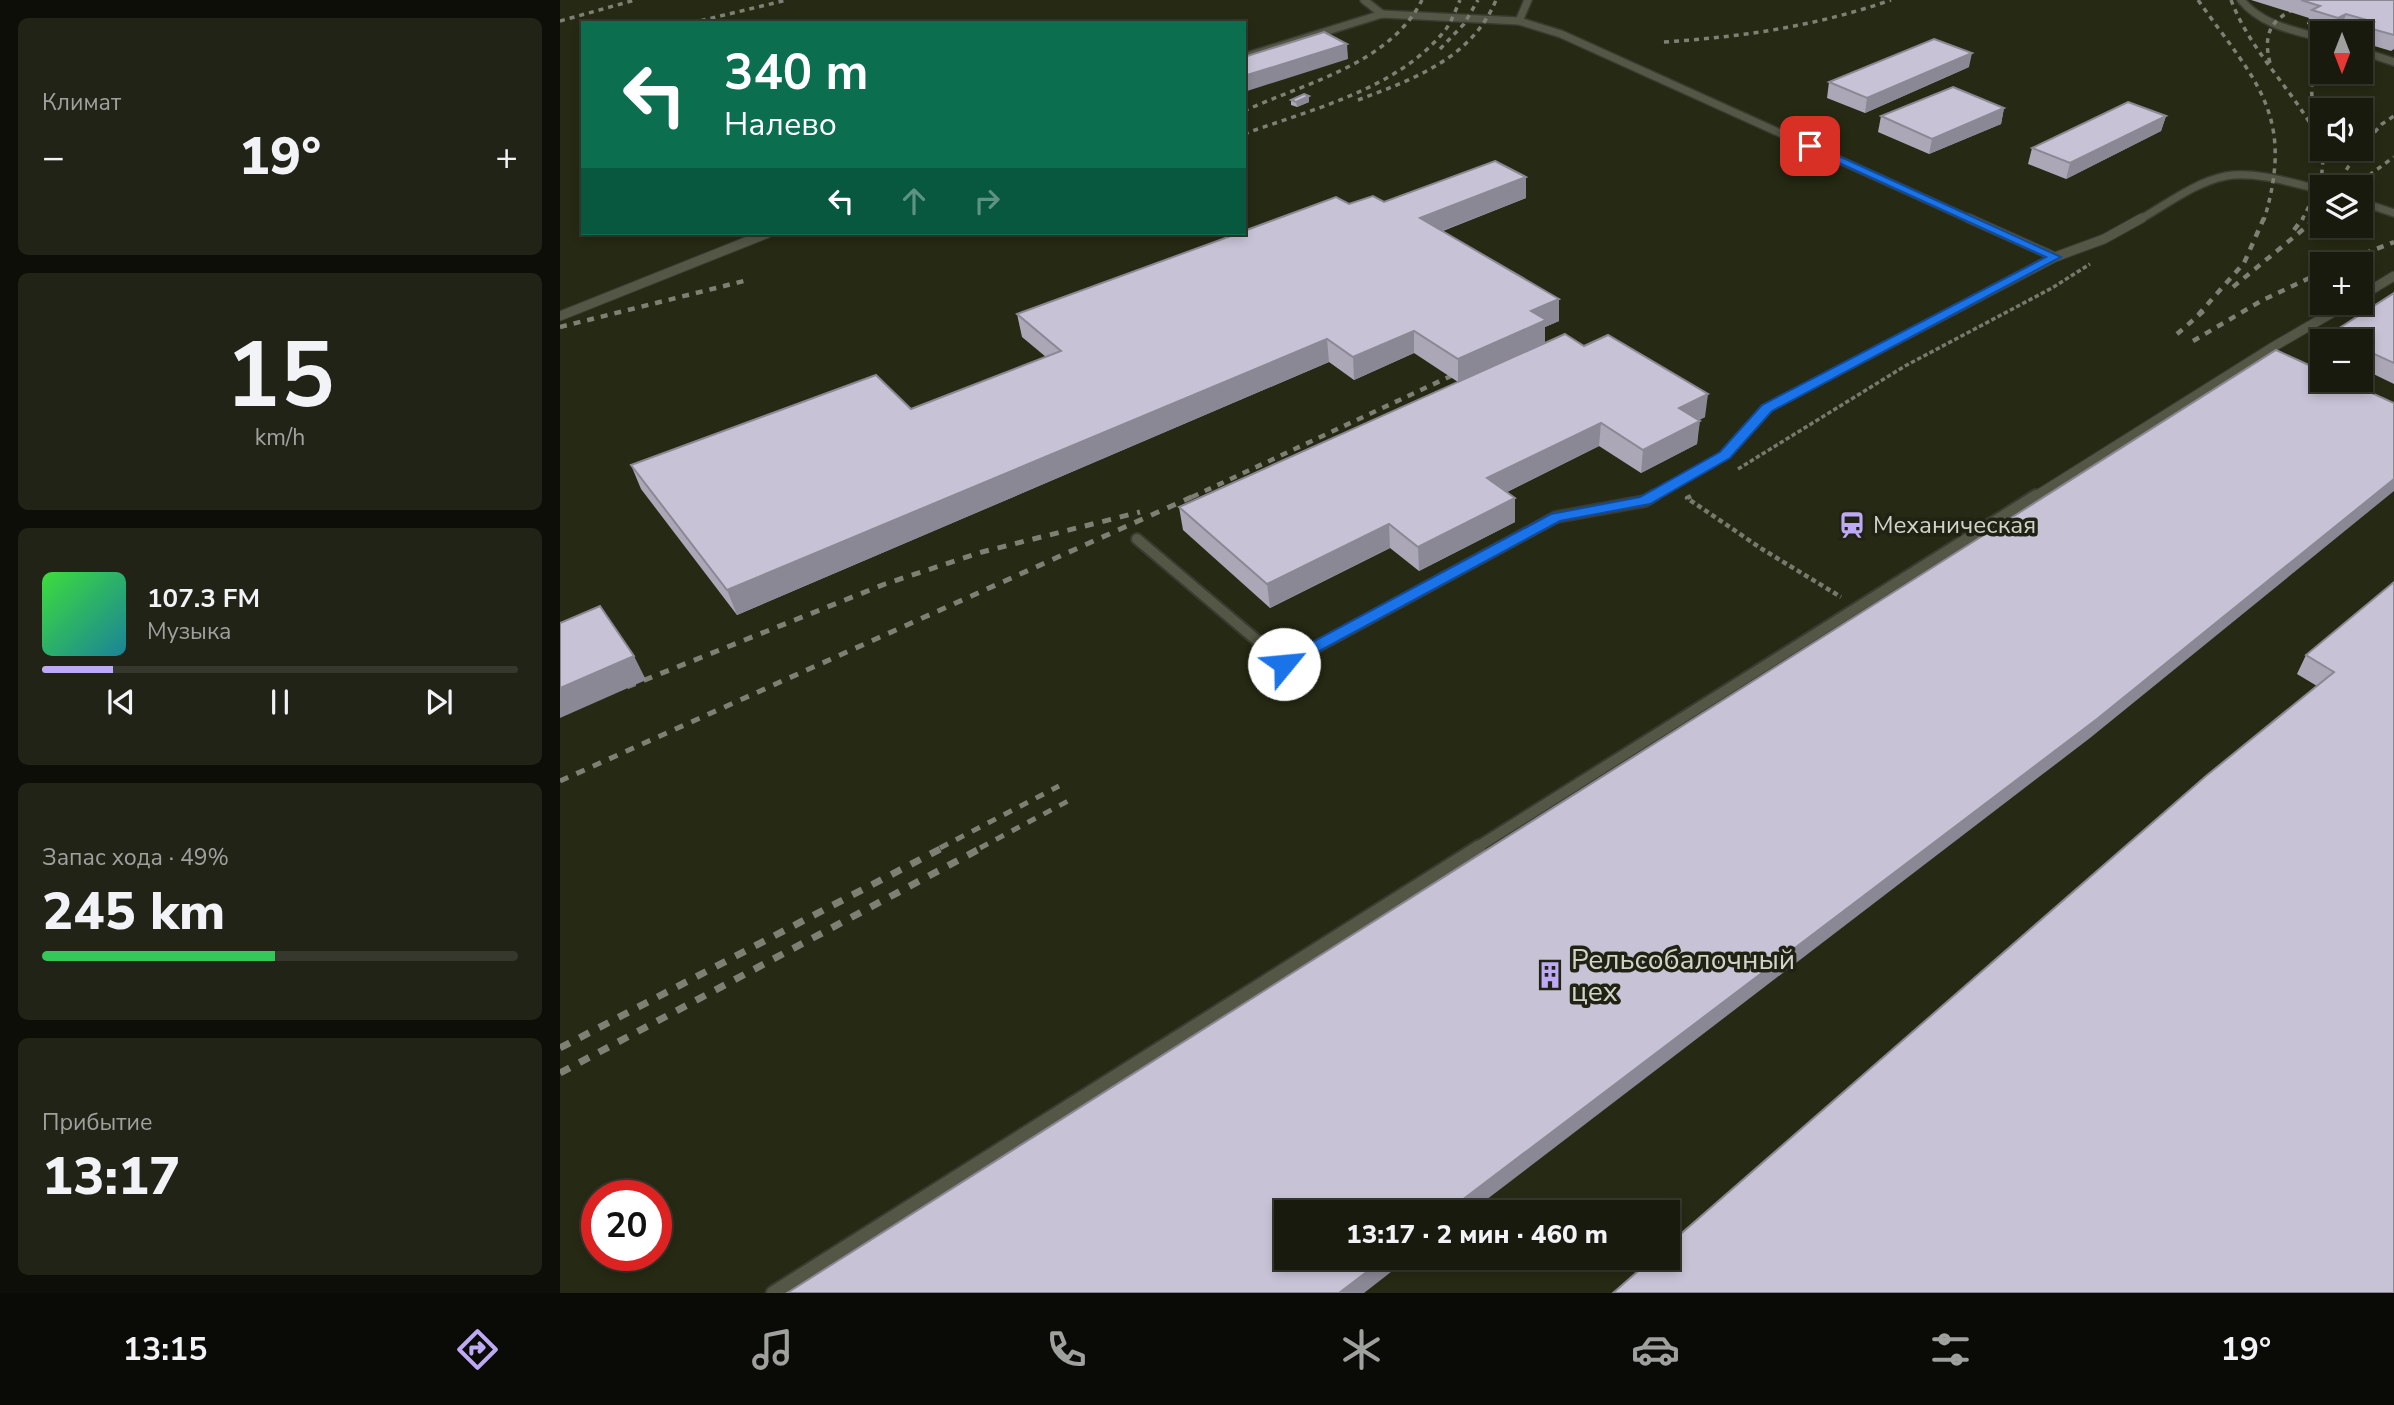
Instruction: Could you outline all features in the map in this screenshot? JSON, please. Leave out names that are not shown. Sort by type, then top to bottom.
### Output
[{"type":"lane","points":[[1364,0],[1382,14]]},
{"type":"lane","points":[[1519,21],[1528,0]]},
{"type":"lane","points":[[2241,0],[2247,8],[2262,18],[2310,34]]},
{"type":"lane","points":[[1246,56],[1382,14],[1519,21],[1545,27],[2055,257]]},
{"type":"lane","points":[[2373,55],[2394,62]]},
{"type":"lane","points":[[1137,539],[1284,664],[1556,517],[1645,501],[1725,455],[1767,408],[2055,257],[2104,239],[2205,183],[2227,176],[2260,176],[2310,187]]},
{"type":"lane","points":[[2373,206],[2394,213]]},
{"type":"lane","points":[[560,316],[763,235]]},
{"type":"lane","points":[[2373,289],[2394,276]]},
{"type":"lane","points":[[773,1293],[1856,607],[2328,315]]},
{"type":"path","points":[[1732,472],[1905,366],[2041,295],[2097,260]]},
{"type":"path","points":[[1699,492],[1687,498],[1762,549],[1856,607]]},
{"type":"shaded area","points":[[560,0],[2394,0],[2394,1293],[560,1293]]},
{"type":"building","points":[[2301,0],[2394,0],[2394,35],[2373,29],[2373,21],[2346,14],[2338,18],[2312,10],[2320,6]]},
{"type":"building","points":[[1324,32],[1347,44],[1246,75],[1246,56]]},
{"type":"building","points":[[1934,39],[1972,53],[1867,98],[1829,82]]},
{"type":"building","points":[[1953,87],[2004,108],[1932,139],[1881,116]]},
{"type":"building","points":[[1304,94],[1309,96],[1296,102],[1291,100]]},
{"type":"building","points":[[2128,102],[2166,116],[2070,163],[2032,148]]},
{"type":"building","points":[[1495,161],[1526,177],[1420,218],[1559,299],[1531,311],[1546,320],[1458,359],[1414,331],[1353,357],[1327,339],[727,590],[631,465],[876,375],[911,409],[1061,351],[1017,314],[1234,235],[1246,235],[1246,230],[1336,197],[1349,204],[1373,196],[1384,202]]},
{"type":"building","points":[[2394,293],[2394,363],[2373,353],[2373,329],[2338,329],[2360,315],[2373,315],[2373,306]]},
{"type":"building","points":[[1565,334],[1584,346],[1608,335],[1708,394],[1679,408],[1700,421],[1643,450],[1601,423],[1487,478],[1515,498],[1418,547],[1389,524],[1267,584],[1179,507]]},
{"type":"building","name":"Рельсобалочный цех","points":[[2276,350],[2310,366],[2310,392],[2370,392],[2394,403],[2394,479],[2097,719],[1462,1200],[1274,1200],[1274,1270],[1369,1270],[1339,1293],[787,1293]]},
{"type":"building","points":[[2394,582],[2394,1293],[1613,1293],[1639,1270],[1680,1270],[1680,1235],[2206,776],[2334,672],[2306,655]]},
{"type":"building","points":[[600,606],[634,656],[560,688],[560,623]]},
{"type":"railway","points":[[560,21],[635,0]]},
{"type":"railway","points":[[699,21],[787,0]]},
{"type":"railway","points":[[1246,110],[1344,69],[1368,56],[1408,22],[1422,0]]},
{"type":"railway","points":[[1246,133],[1353,95],[1404,67],[1427,50],[1446,29],[1460,0]]},
{"type":"railway","points":[[1440,49],[1464,24],[1478,0]]},
{"type":"railway","points":[[1358,100],[1400,84],[1457,52],[1485,20],[1496,0]]},
{"type":"railway","points":[[1664,42],[1779,29],[1835,17],[1891,0]]},
{"type":"railway","points":[[2198,0],[2252,77],[2272,125],[2275,152],[2273,183],[2264,220]]},
{"type":"railway","points":[[2231,0],[2251,39],[2310,123]]},
{"type":"railway","points":[[2270,63],[2268,38],[2275,22],[2313,0]]},
{"type":"railway","points":[[2312,84],[2313,98]]},
{"type":"railway","points":[[2373,134],[2394,116]]},
{"type":"railway","points":[[2369,175],[2394,157]]},
{"type":"railway","points":[[2303,218],[2321,182],[2323,161]]},
{"type":"railway","points":[[2343,175],[2352,161]]},
{"type":"railway","points":[[2198,315],[2244,263],[2264,218]]},
{"type":"railway","points":[[2294,230],[2303,218]]},
{"type":"railway","points":[[2233,287],[2310,224]]},
{"type":"railway","points":[[2369,252],[2394,242]]},
{"type":"railway","points":[[2193,341],[2261,301],[2310,278]]},
{"type":"railway","points":[[560,327],[748,280]]},
{"type":"railway","points":[[2177,334],[2206,309]]},
{"type":"railway","points":[[1192,497],[1468,368]]},
{"type":"railway","points":[[560,781],[1196,495]]},
{"type":"railway","points":[[627,687],[885,584],[982,552],[1140,512]]},
{"type":"railway","points":[[940,848],[1059,786]]},
{"type":"railway","points":[[980,848],[1068,801]]},
{"type":"railway","points":[[560,1048],[944,847]]},
{"type":"railway","points":[[560,1073],[983,847]]},
{"type":"place","name":"Механическая","points":[[1852,525]]},
{"type":"place","name":"Рельсобалочный цех","points":[[1550,975]]},
{"type":"route","points":[[1284,664],[1556,517],[1645,501],[1725,455],[1767,408],[2055,257],[1810,146]]}]
